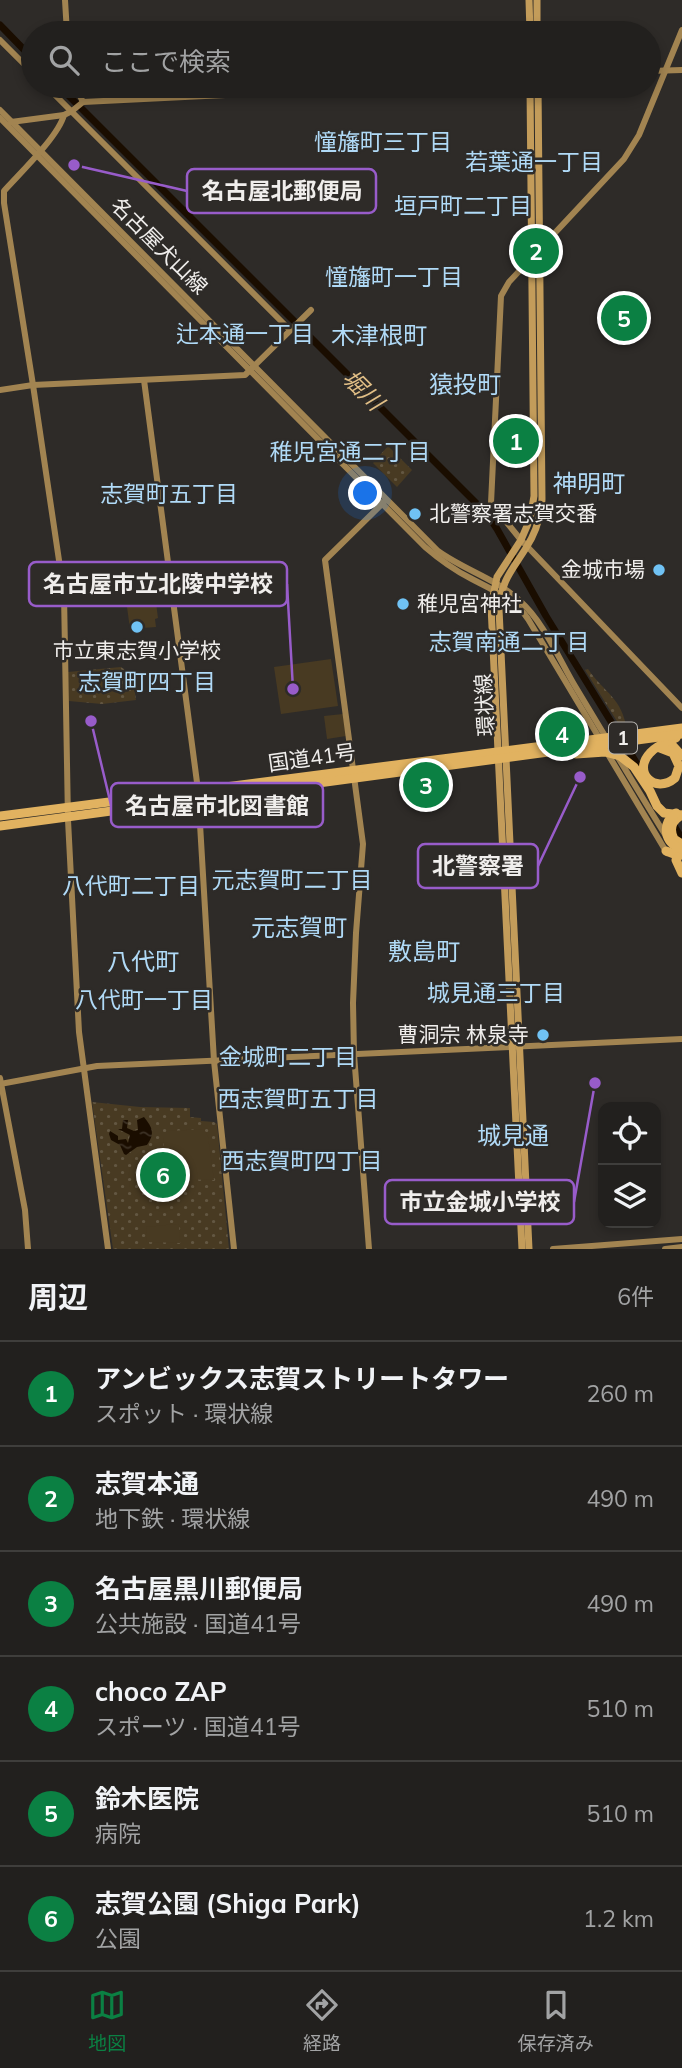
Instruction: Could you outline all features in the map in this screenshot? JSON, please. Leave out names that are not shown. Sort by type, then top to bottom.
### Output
[{"type":"highway","name":"国道41号","points":[[0,818],[354,770],[497,756],[608,741],[636,742],[682,733]]},
{"type":"highway","name":"国道41号","points":[[608,741],[629,734],[682,733]]},
{"type":"highway","name":"1","points":[[0,818],[682,733]]},
{"type":"highway","name":"1","points":[[0,827],[564,745],[682,733]]},
{"type":"highway","points":[[682,733],[650,753],[644,761],[642,771],[657,806],[664,813],[682,813]]},
{"type":"highway","points":[[650,791],[634,768],[612,753],[591,752],[498,762],[497,756],[492,758],[554,753],[662,741],[673,746],[682,756]]},
{"type":"highway","points":[[663,749],[675,755],[679,769],[673,780],[658,784],[648,778],[643,765],[650,753],[663,749]]},
{"type":"highway","name":"国道41号","points":[[0,827],[356,782],[436,770],[497,756]]},
{"type":"highway","points":[[682,813],[670,817],[666,832],[669,841],[679,852],[676,860],[682,875]]},
{"type":"main road","points":[[530,0],[530,21]]},
{"type":"main road","points":[[537,0],[537,21]]},
{"type":"main road","name":"環状線","points":[[524,543],[534,496],[530,98]]},
{"type":"main road","name":"環状線","points":[[529,1249],[497,756],[498,589],[511,561],[538,523],[542,499],[538,98]]},
{"type":"main road","name":"環状線","points":[[516,1046],[522,1249]]},
{"type":"street","points":[[65,0],[66,21]]},
{"type":"street","points":[[661,81],[682,30]]},
{"type":"street","points":[[0,40],[21,61]]},
{"type":"street","points":[[661,71],[682,70]]},
{"type":"street","points":[[64,98],[77,107],[291,328]]},
{"type":"street","points":[[76,98],[77,107]]},
{"type":"street","points":[[4,122],[64,115],[77,107],[218,98]]},
{"type":"street","points":[[654,98],[639,135],[624,159],[509,282],[501,296],[491,503],[524,543],[682,708]]},
{"type":"street","name":"名古屋犬山線","points":[[0,110],[4,122],[384,501],[425,547],[447,565],[522,602],[539,625],[608,741],[679,852]]},
{"type":"street","points":[[64,115],[62,123],[4,191],[4,203],[64,594],[68,820],[74,952],[83,1068],[108,1249]]},
{"type":"street","points":[[0,390],[33,385],[245,375],[311,310]]},
{"type":"street","points":[[144,380],[198,790],[214,1061],[234,1249]]},
{"type":"street","points":[[369,1249],[354,1054],[355,945],[363,844],[325,560],[384,501]]},
{"type":"street","points":[[28,1249],[26,1210],[0,1082],[83,1068],[682,1039]]},
{"type":"street","points":[[553,1249],[682,1239]]},
{"type":"street","points":[[665,1249],[682,1247]]},
{"type":"shaded area","points":[[388,446],[412,470],[397,487],[373,463]]},
{"type":"shaded area","points":[[154,587],[158,618],[155,619],[156,627],[130,629],[127,607],[122,607],[120,592]]},
{"type":"shaded area","points":[[331,659],[338,706],[281,714],[274,667]]},
{"type":"shaded area","points":[[121,667],[133,681],[136,700],[102,704],[69,701],[68,672]]},
{"type":"shaded area","points":[[588,669],[617,703],[627,731],[623,731],[585,670]]},
{"type":"shaded area","points":[[343,714],[346,736],[327,739],[324,716]]},
{"type":"shaded area","points":[[92,1102],[190,1108],[190,1117],[217,1124],[229,1249],[113,1249]]},
{"type":"shaded area","points":[[204,1129],[208,1137],[214,1180],[170,1179],[166,1174],[163,1137],[169,1131]]},
{"type":"shaded area","points":[[179,1225],[180,1243],[147,1242],[146,1227]]},
{"type":"water","points":[[144,1117],[152,1131],[150,1141],[147,1145],[124,1154],[120,1145],[111,1140],[110,1131],[118,1136],[118,1140],[126,1139],[128,1143],[130,1135],[118,1129],[122,1129],[123,1120],[128,1120],[127,1128],[134,1131],[138,1130],[137,1120]]},
{"type":"waterway","name":"堀川","points":[[0,25],[21,47]]},
{"type":"waterway","name":"堀川","points":[[71,98],[487,514],[642,772]]},
{"type":"waterway","name":"堀川","points":[[673,824],[682,839]]},
{"type":"place","name":"名古屋北郵便局","points":[[74,165]]},
{"type":"place","name":"志賀本通","points":[[536,251]]},
{"type":"place","name":"鈴木医院","points":[[624,318]]},
{"type":"place","name":"アンビックス志賀ストリートタワー","points":[[516,441]]},
{"type":"place","name":"北警察署志賀交番","points":[[415,514]]},
{"type":"place","name":"金城市場","points":[[659,570]]},
{"type":"place","name":"稚児宮神社","points":[[403,604]]},
{"type":"place","name":"市立東志賀小学校","points":[[137,627]]},
{"type":"place","name":"名古屋市立北陵中学校","points":[[293,689]]},
{"type":"place","name":"名古屋市北図書館","points":[[91,721]]},
{"type":"place","name":"choco ZAP","points":[[562,734]]},
{"type":"place","name":"北警察署","points":[[580,777]]},
{"type":"place","name":"名古屋黒川郵便局","points":[[426,785]]},
{"type":"place","name":"曹洞宗 林泉寺","points":[[543,1035]]},
{"type":"place","name":"市立金城小学校","points":[[595,1083]]},
{"type":"place","name":"志賀公園 (Shiga Park)","points":[[163,1175]]},
{"type":"district","name":"憧旛町三丁目","points":[[383,142]]},
{"type":"district","name":"若葉通一丁目","points":[[534,162]]},
{"type":"district","name":"垣戸町二丁目","points":[[463,206]]},
{"type":"district","name":"憧旛町一丁目","points":[[394,277]]},
{"type":"district","name":"辻本通一丁目","points":[[245,334]]},
{"type":"district","name":"木津根町","points":[[379,336]]},
{"type":"district","name":"猿投町","points":[[465,385]]},
{"type":"district","name":"稚児宮通二丁目","points":[[350,452]]},
{"type":"district","name":"神明町","points":[[589,484]]},
{"type":"district","name":"志賀町五丁目","points":[[169,494]]},
{"type":"district","name":"志賀南通二丁目","points":[[509,642]]},
{"type":"district","name":"志賀町四丁目","points":[[147,682]]},
{"type":"district","name":"元志賀町二丁目","points":[[292,880]]},
{"type":"district","name":"八代町二丁目","points":[[131,886]]},
{"type":"district","name":"元志賀町","points":[[299,928]]},
{"type":"district","name":"敷島町","points":[[424,952]]},
{"type":"district","name":"八代町","points":[[143,962]]},
{"type":"district","name":"城見通三丁目","points":[[496,993]]},
{"type":"district","name":"八代町一丁目","points":[[144,1000]]},
{"type":"district","name":"金城町二丁目","points":[[288,1057]]},
{"type":"district","name":"西志賀町五丁目","points":[[298,1099]]},
{"type":"district","name":"城見通","points":[[513,1136]]},
{"type":"district","name":"西志賀町四丁目","points":[[302,1161]]}]
